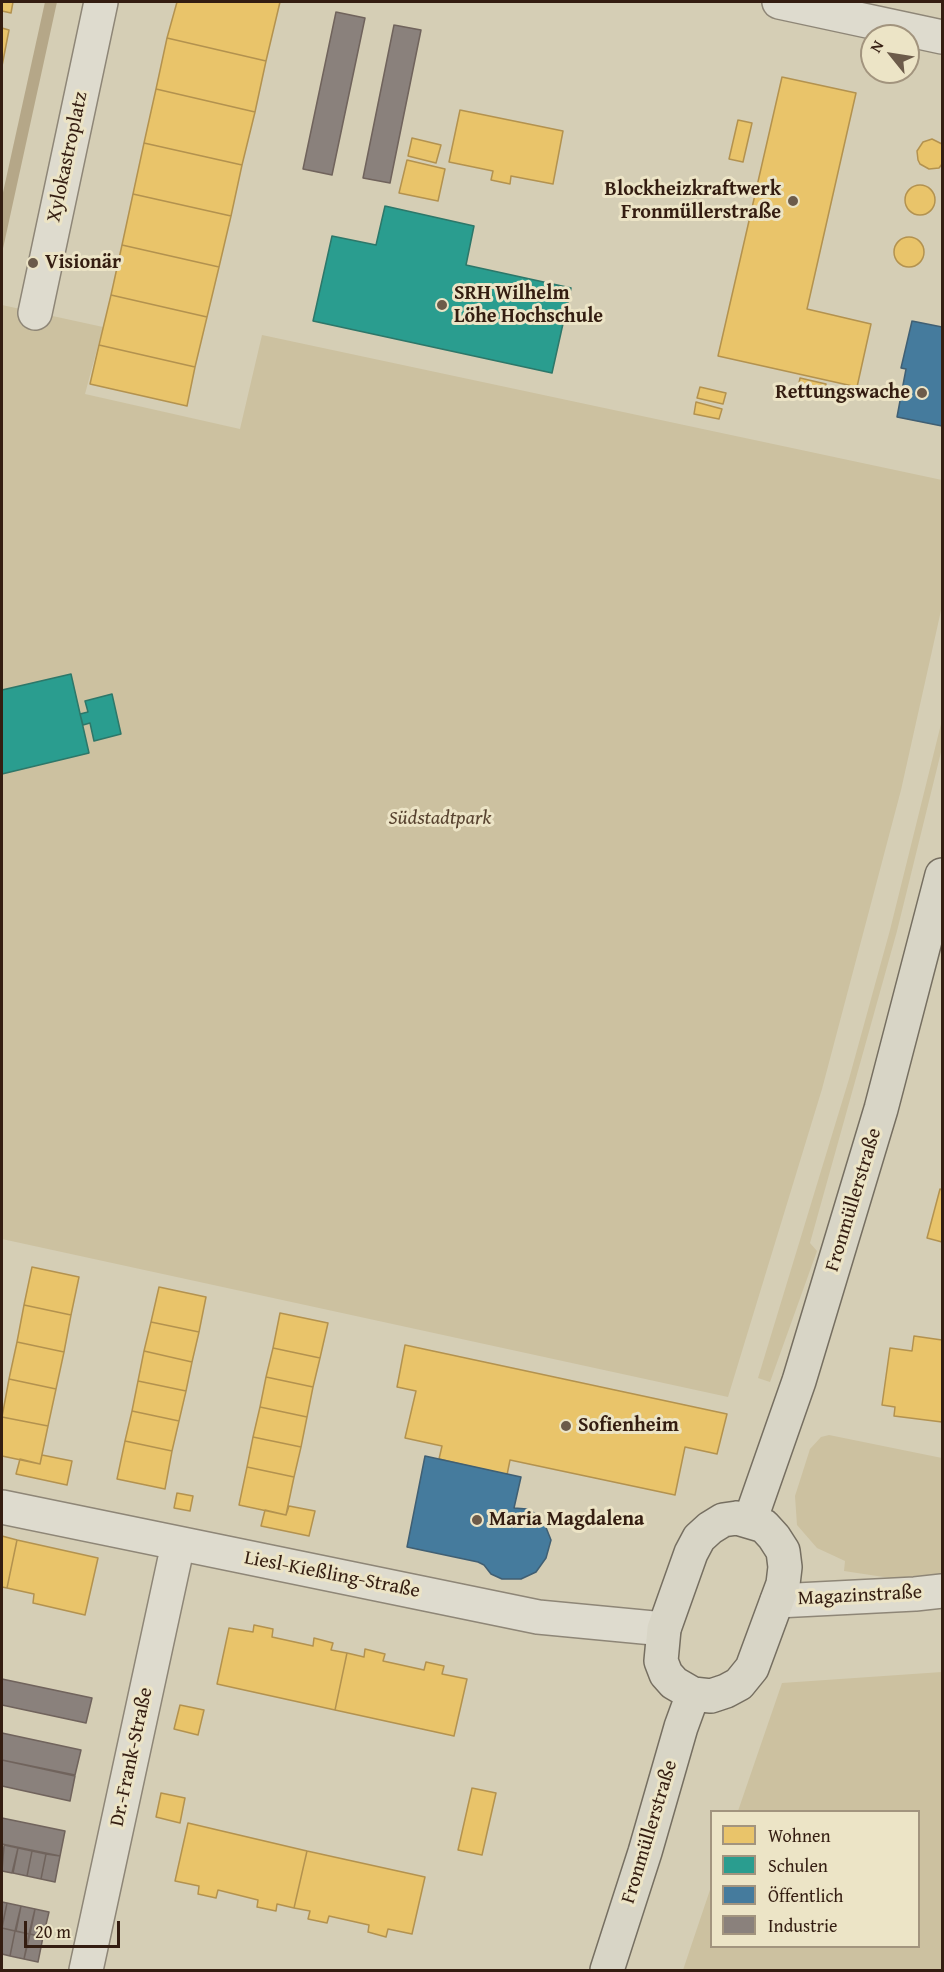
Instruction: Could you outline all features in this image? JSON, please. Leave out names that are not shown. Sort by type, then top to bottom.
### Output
[{"type":"main road","name":"Fronmüllerstraße","points":[[750,1521],[799,1382],[881,1109],[942,874]]},
{"type":"main road","points":[[737,1518],[764,1526],[783,1551],[785,1567],[783,1584],[777,1601],[752,1668],[739,1684],[711,1696],[693,1694],[674,1683],[666,1674],[661,1661],[664,1629],[691,1553],[699,1538],[710,1528],[723,1520],[737,1518]]},
{"type":"main road","name":"Fronmüllerstraße","points":[[607,1971],[693,1694]]},
{"type":"street","name":"Xylokastroplatz","points":[[35,313],[101,2]]},
{"type":"street","points":[[779,2],[942,37]]},
{"type":"street","name":"Liesl-Kießling-Straße","points":[[2,1507],[538,1617],[664,1629]]},
{"type":"street","name":"Dr.-Frank-Straße","points":[[86,1971],[178,1544]]},
{"type":"street","name":"Magazinstraße","points":[[777,1601],[942,1591]]},
{"type":"green space","name":"Südstadtpark","points":[[2,305],[103,327],[85,394],[240,429],[262,335],[942,480],[942,606],[901,790],[822,1089],[728,1397],[2,1239]]},
{"type":"green space","points":[[942,720],[942,748],[897,931],[810,1243],[817,1251],[770,1382],[758,1378],[849,1079],[890,930]]},
{"type":"green space","points":[[829,1435],[942,1458],[942,1576],[897,1579],[844,1571],[845,1561],[817,1548],[797,1525],[795,1496],[810,1449],[821,1437]]},
{"type":"green space","points":[[942,1672],[942,1970],[683,1970],[710,1890],[710,1948],[920,1948],[920,1810],[738,1810],[782,1683]]},
{"type":"shaded area","points":[[45,2],[57,2],[2,253],[2,197]]},
{"type":"building: Wohnen","points":[[2,2],[13,2],[11,13],[2,11]]},
{"type":"building: Wohnen","points":[[177,2],[280,2],[266,61],[167,38]]},
{"type":"building: Wohnen","points":[[2,28],[9,30],[2,66]]},
{"type":"building: Wohnen","points":[[167,38],[266,61],[255,112],[156,89]]},
{"type":"building: Wohnen","name":"Blockheizkraftwerk Fronmüllerstraße","points":[[782,77],[856,93],[807,309],[871,324],[857,387],[718,356]]},
{"type":"building: Wohnen","points":[[156,89],[255,112],[242,165],[144,143]]},
{"type":"building: Wohnen","points":[[460,110],[563,131],[553,184],[511,176],[510,184],[491,180],[493,171],[449,162]]},
{"type":"building: Wohnen","points":[[738,120],[752,123],[743,162],[729,159]]},
{"type":"building: Wohnen","points":[[412,138],[441,145],[436,163],[408,156]]},
{"type":"building: Wohnen","points":[[932,139],[942,144],[942,164],[939,168],[929,169],[920,164],[917,151],[923,142]]},
{"type":"building: Wohnen","points":[[144,143],[242,165],[231,216],[133,194]]},
{"type":"building: Wohnen","points":[[407,160],[445,169],[438,201],[399,193]]},
{"type":"building: Wohnen","points":[[920,185],[931,189],[935,200],[931,211],[920,215],[909,211],[905,200],[909,189]]},
{"type":"building: Wohnen","points":[[133,194],[231,216],[219,267],[122,245]]},
{"type":"building: Wohnen","points":[[909,237],[920,241],[924,252],[920,263],[909,267],[898,263],[894,252],[898,241]]},
{"type":"building: Wohnen","points":[[122,245],[219,267],[207,317],[111,295]]},
{"type":"building: Wohnen","points":[[111,295],[207,317],[195,367],[99,345]]},
{"type":"building: Wohnen","points":[[99,345],[195,367],[187,406],[90,384]]},
{"type":"building: Wohnen","points":[[800,378],[826,384],[824,394],[798,388]]},
{"type":"building: Wohnen","points":[[700,387],[726,393],[723,404],[697,398]]},
{"type":"building: Wohnen","points":[[696,402],[722,409],[719,419],[694,414]]},
{"type":"building: Wohnen","points":[[940,1189],[942,1190],[942,1242],[927,1238]]},
{"type":"building: Wohnen","points":[[32,1267],[79,1277],[71,1315],[24,1305]]},
{"type":"building: Wohnen","points":[[159,1287],[206,1297],[199,1332],[151,1322]]},
{"type":"building: Wohnen","points":[[24,1305],[71,1315],[64,1352],[17,1342]]},
{"type":"building: Wohnen","points":[[280,1313],[328,1323],[320,1358],[273,1348]]},
{"type":"building: Wohnen","points":[[151,1322],[199,1332],[192,1362],[144,1351]]},
{"type":"building: Wohnen","points":[[914,1336],[942,1340],[942,1422],[894,1416],[895,1407],[882,1405],[890,1348],[912,1351]]},
{"type":"building: Wohnen","points":[[17,1342],[64,1352],[56,1389],[9,1379]]},
{"type":"building: Wohnen","name":"Sofienheim","points":[[405,1345],[727,1414],[717,1454],[685,1447],[675,1495],[510,1460],[507,1475],[439,1459],[442,1446],[405,1438],[416,1391],[397,1387]]},
{"type":"building: Wohnen","points":[[273,1348],[320,1358],[313,1387],[266,1377]]},
{"type":"building: Wohnen","points":[[144,1351],[192,1362],[186,1391],[138,1381]]},
{"type":"building: Wohnen","points":[[266,1377],[313,1387],[307,1417],[260,1407]]},
{"type":"building: Wohnen","points":[[9,1379],[56,1389],[48,1426],[2,1417]]},
{"type":"building: Wohnen","points":[[138,1381],[186,1391],[179,1421],[132,1411]]},
{"type":"building: Wohnen","points":[[260,1407],[307,1417],[301,1447],[253,1437]]},
{"type":"building: Wohnen","points":[[132,1411],[179,1421],[172,1451],[125,1441]]},
{"type":"building: Wohnen","points":[[2,1417],[48,1426],[40,1464],[2,1456]]},
{"type":"building: Wohnen","points":[[253,1437],[301,1447],[294,1477],[247,1467]]},
{"type":"building: Wohnen","points":[[125,1441],[172,1451],[165,1489],[117,1479]]},
{"type":"building: Wohnen","points":[[42,1455],[72,1461],[67,1485],[16,1474],[20,1459],[40,1464]]},
{"type":"building: Wohnen","points":[[247,1467],[294,1477],[286,1515],[239,1505]]},
{"type":"building: Wohnen","points":[[177,1493],[193,1496],[190,1511],[174,1508]]},
{"type":"building: Wohnen","points":[[289,1506],[315,1511],[309,1536],[261,1526],[265,1510],[286,1515]]},
{"type":"building: Wohnen","points":[[2,1536],[17,1540],[7,1588],[2,1587]]},
{"type":"building: Wohnen","points":[[17,1540],[98,1558],[85,1615],[33,1603],[34,1594],[7,1588]]},
{"type":"building: Wohnen","points":[[254,1625],[273,1629],[272,1637],[313,1646],[314,1638],[333,1643],[331,1650],[347,1653],[335,1710],[217,1684],[229,1628],[253,1632]]},
{"type":"building: Wohnen","points":[[365,1649],[385,1654],[383,1661],[424,1670],[426,1662],[444,1666],[442,1674],[467,1679],[454,1736],[335,1710],[347,1653],[364,1657]]},
{"type":"building: Wohnen","points":[[180,1705],[204,1710],[198,1735],[174,1729]]},
{"type":"building: Wohnen","points":[[472,1788],[496,1793],[482,1855],[458,1850]]},
{"type":"building: Wohnen","points":[[161,1793],[185,1798],[180,1823],[156,1817]]},
{"type":"building: Wohnen","points":[[188,1823],[307,1851],[294,1908],[277,1904],[276,1911],[257,1907],[258,1900],[218,1890],[216,1898],[198,1894],[199,1886],[175,1881]]},
{"type":"building: Wohnen","points":[[307,1851],[425,1877],[412,1934],[388,1929],[386,1937],[368,1932],[369,1925],[329,1916],[327,1923],[308,1919],[310,1911],[294,1908]]},
{"type":"building: Schulen","name":"SRH Wilhelm Löhe Hochschule","points":[[385,206],[474,226],[466,265],[571,288],[552,373],[313,321],[332,236],[376,245]]},
{"type":"building: Schulen","points":[[71,674],[89,753],[2,774],[2,690]]},
{"type":"building: Schulen","points":[[112,694],[121,734],[94,741],[90,723],[83,725],[80,714],[88,712],[85,701]]},
{"type":"building: Öffentlich","name":"Rettungswache","points":[[912,321],[942,327],[942,426],[897,417],[906,369],[901,368]]},
{"type":"building: Öffentlich","name":"Maria Magdalena","points":[[425,1456],[521,1477],[514,1508],[527,1509],[538,1515],[551,1540],[546,1558],[536,1572],[521,1579],[502,1579],[491,1574],[484,1565],[478,1562],[407,1547]]},
{"type":"building: Industrie","points":[[336,12],[365,18],[332,175],[303,169]]},
{"type":"building: Industrie","points":[[394,25],[421,30],[390,183],[363,178]]},
{"type":"building: Industrie","points":[[2,1679],[92,1698],[86,1723],[2,1705]]},
{"type":"building: Industrie","points":[[2,1733],[81,1750],[75,1775],[2,1760]]},
{"type":"building: Industrie","points":[[2,1760],[75,1776],[70,1801],[2,1786]]},
{"type":"building: Industrie","points":[[2,1818],[65,1831],[60,1856],[2,1844]]},
{"type":"building: Industrie","points":[[4,1845],[18,1848],[12,1873],[2,1871]]},
{"type":"building: Industrie","points":[[18,1848],[32,1851],[27,1876],[13,1873]]},
{"type":"building: Industrie","points":[[32,1851],[46,1854],[41,1879],[27,1876]]},
{"type":"building: Industrie","points":[[46,1854],[60,1856],[55,1882],[41,1879]]},
{"type":"building: Industrie","points":[[2,1902],[7,1903],[2,1927]]},
{"type":"building: Industrie","points":[[7,1903],[21,1906],[15,1931],[2,1928]]},
{"type":"building: Industrie","points":[[21,1906],[35,1909],[29,1934],[16,1931]]},
{"type":"building: Industrie","points":[[35,1909],[49,1912],[43,1937],[30,1934]]},
{"type":"building: Industrie","points":[[2,1928],[15,1931],[10,1956],[2,1954]]},
{"type":"building: Industrie","points":[[15,1931],[29,1934],[24,1959],[10,1956]]},
{"type":"building: Industrie","points":[[30,1934],[43,1937],[38,1962],[24,1959]]},
{"type":"place","name":"Blockheizkraftwerk Fronmüllerstraße","points":[[793,201]]},
{"type":"place","name":"Visionär","points":[[33,263]]},
{"type":"place","name":"SRH Wilhelm Löhe Hochschule","points":[[442,305]]},
{"type":"place","name":"Rettungswache","points":[[922,393]]},
{"type":"place","name":"Sofienheim","points":[[566,1426]]},
{"type":"place","name":"Maria Magdalena","points":[[477,1520]]}]
